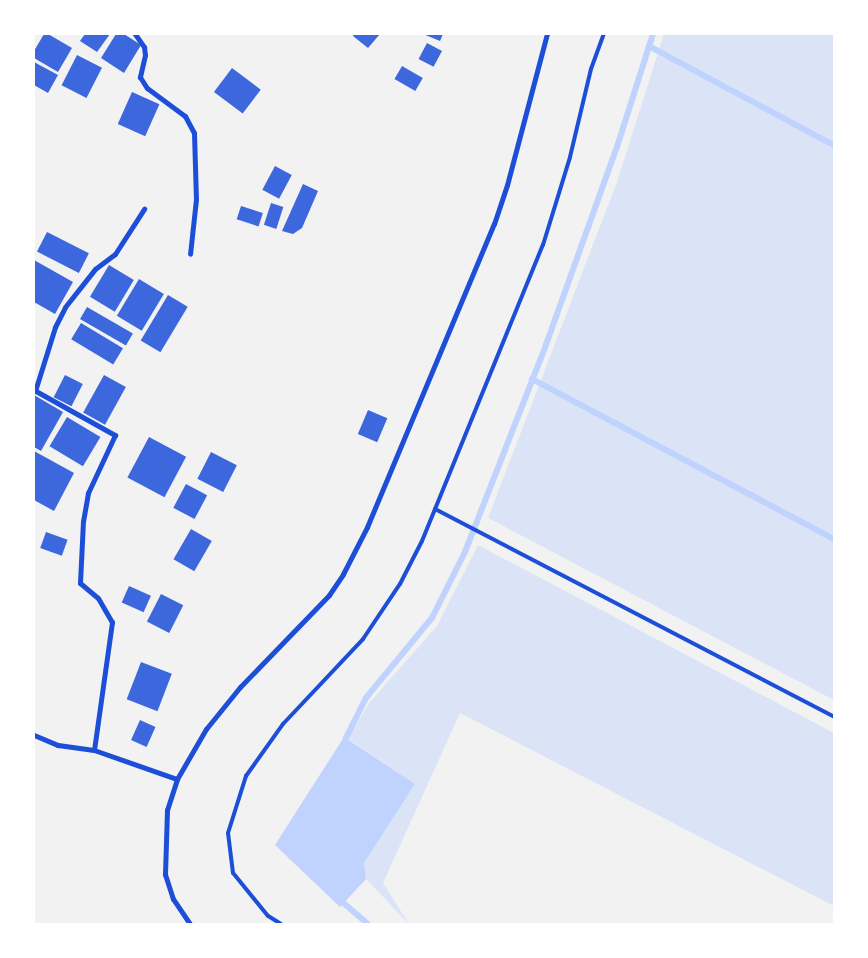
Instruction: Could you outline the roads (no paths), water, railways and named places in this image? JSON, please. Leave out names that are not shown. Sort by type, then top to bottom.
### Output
[{"type":"street","points":[[134,34],[144,47],[140,77],[147,88],[184,116],[194,133],[196,199],[190,254]]},
{"type":"street","points":[[190,924],[174,899],[165,874],[167,810],[177,779],[206,729],[234,694],[329,595],[343,574],[367,527],[494,224],[507,185],[547,34]]},
{"type":"street","points":[[94,750],[112,622],[98,598],[80,583],[82,521],[88,493],[115,435],[35,391],[55,327],[65,307],[95,270],[115,254],[144,209]]},
{"type":"street","points":[[34,735],[58,745],[94,750],[177,779]]},
{"type":"lane","points":[[281,924],[268,916],[233,873],[228,833],[246,776],[284,724],[363,639],[400,584],[422,541],[543,245],[570,157],[591,68],[604,34]]},
{"type":"lane","points":[[435,509],[834,717]]},
{"type":"water","points":[[344,737],[415,784],[364,863],[366,879],[340,907],[275,845]]},
{"type":"waterway","points":[[346,738],[366,698],[432,618],[465,552],[546,345],[617,147],[653,34]]},
{"type":"waterway","points":[[649,46],[834,145]]},
{"type":"waterway","points":[[532,379],[834,539]]},
{"type":"waterway","points":[[344,903],[368,924]]}]
